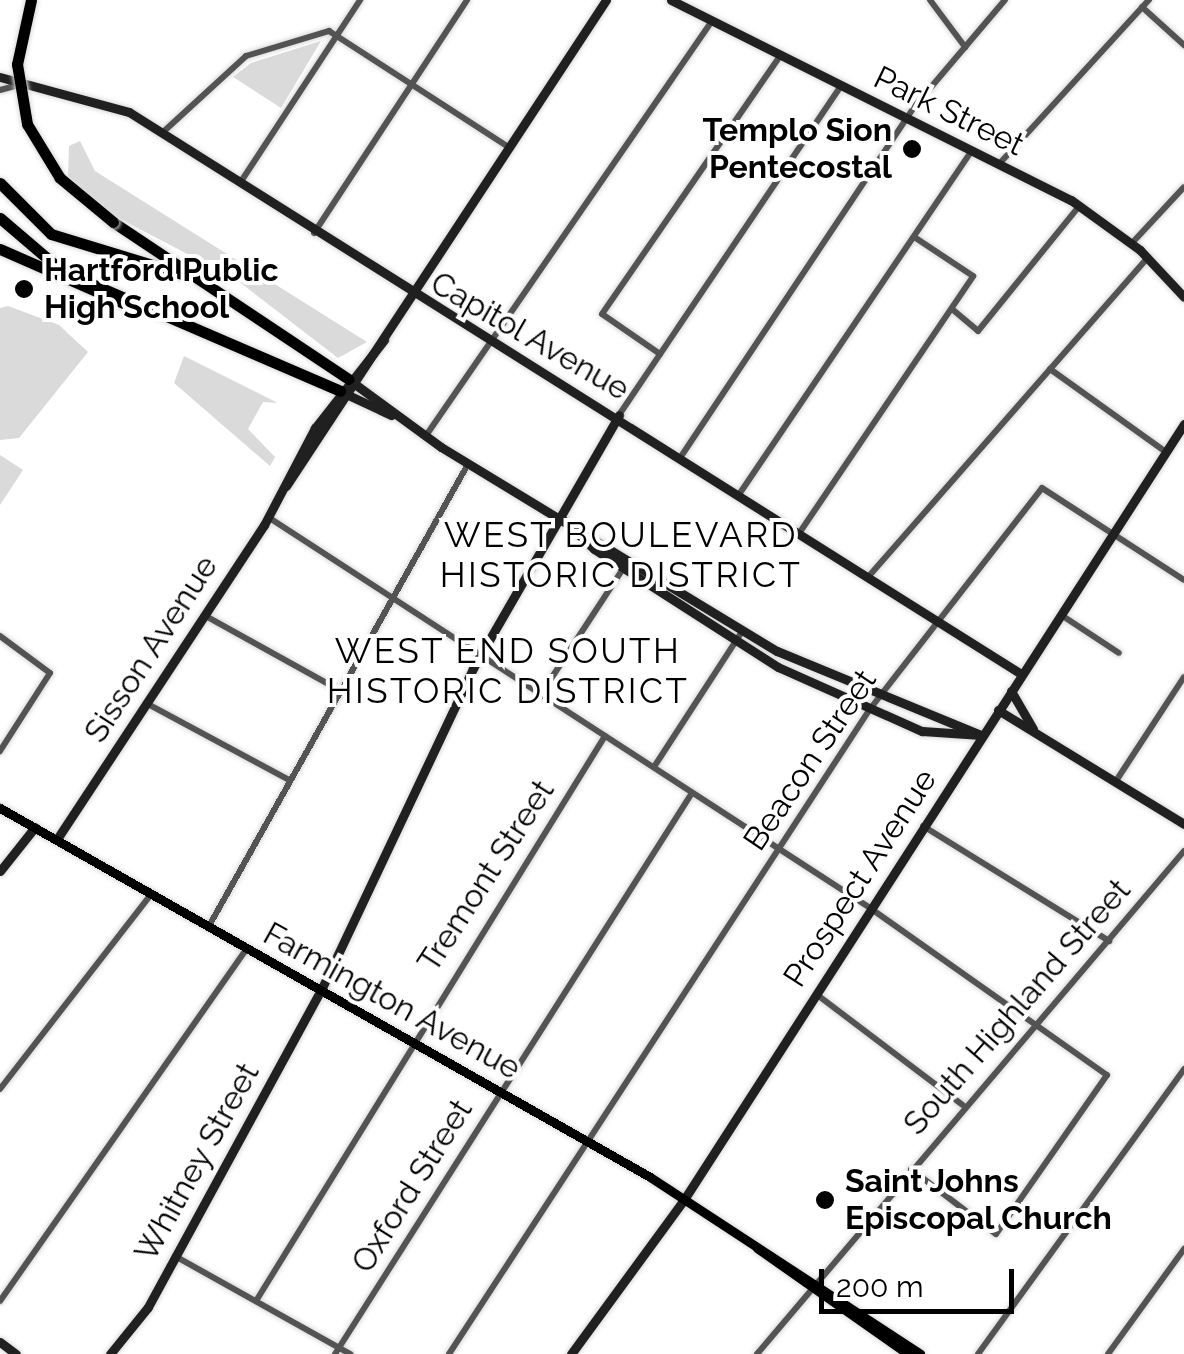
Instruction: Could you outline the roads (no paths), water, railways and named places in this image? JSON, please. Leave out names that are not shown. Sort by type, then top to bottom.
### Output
[{"type":"highway","points":[[31,0],[17,62],[27,124],[60,178],[112,222],[353,383]]},
{"type":"highway","points":[[0,183],[16,207],[60,239],[208,287]]},
{"type":"highway","points":[[0,218],[59,276]]},
{"type":"highway","points":[[0,249],[345,394]]},
{"type":"main road","name":"Sisson Avenue","points":[[56,839],[606,0]]},
{"type":"main road","name":"Park Street","points":[[670,0],[1080,205],[1132,243],[1184,297]]},
{"type":"main road","name":"Capitol Avenue","points":[[0,77],[108,100],[412,297],[619,416],[1021,674]]},
{"type":"main road","points":[[353,383],[425,437],[743,630],[878,698],[982,735]]},
{"type":"main road","points":[[345,394],[394,416]]},
{"type":"main road","name":"Whitney Street","points":[[110,1354],[174,1255],[322,990],[480,654],[619,416]]},
{"type":"main road","name":"Prospect Avenue","points":[[570,1354],[685,1198],[1184,424]]},
{"type":"main road","points":[[561,518],[623,568],[800,678],[929,733],[982,735]]},
{"type":"main road","points":[[800,678],[806,665]]},
{"type":"main road","points":[[1010,691],[1034,731]]},
{"type":"main road","points":[[998,710],[1184,824]]},
{"type":"main road","name":"Farmington Avenue","points":[[0,808],[685,1198],[908,1354]]},
{"type":"main road","points":[[0,871],[35,827]]},
{"type":"main road","name":"Farmington Avenue","points":[[814,1286],[920,1354]]},
{"type":"main road","points":[[0,1342],[16,1354]]},
{"type":"street","points":[[239,184],[360,0]]},
{"type":"street","points":[[314,232],[467,0]]},
{"type":"street","points":[[930,0],[966,47]]},
{"type":"street","points":[[682,456],[908,118],[1005,0]]},
{"type":"street","points":[[1000,163],[1148,0]]},
{"type":"street","points":[[1142,7],[1184,45]]},
{"type":"street","points":[[425,437],[712,20]]},
{"type":"street","points":[[162,133],[246,56],[338,35],[510,148]]},
{"type":"street","points":[[660,354],[602,314],[781,55]]},
{"type":"street","points":[[0,90],[28,82]]},
{"type":"street","points":[[619,416],[842,85]]},
{"type":"street","points":[[740,493],[972,150]]},
{"type":"street","points":[[1132,243],[1184,186]]},
{"type":"street","points":[[952,308],[978,331],[1080,205]]},
{"type":"street","points":[[800,532],[972,276],[914,236]]},
{"type":"street","points":[[869,576],[1148,258]]},
{"type":"street","points":[[1050,370],[1166,452]]},
{"type":"street","points":[[208,926],[468,464]]},
{"type":"street","name":"Beacon Street","points":[[449,1354],[591,1143],[870,709],[1042,488],[1113,533]]},
{"type":"street","points":[[268,517],[870,908],[1108,1077],[996,1234],[911,1169]]},
{"type":"street","points":[[1113,533],[1184,579]]},
{"type":"street","points":[[541,694],[630,558]]},
{"type":"street","points":[[204,615],[340,691]]},
{"type":"street","points":[[1060,615],[1119,653]]},
{"type":"street","points":[[654,768],[743,630]]},
{"type":"street","points":[[0,636],[46,666],[48,676],[0,751]]},
{"type":"street","points":[[1116,781],[1184,677]]},
{"type":"street","points":[[146,702],[290,780]]},
{"type":"street","name":"Tremont Street","points":[[256,1301],[410,1040],[605,736]]},
{"type":"street","name":"Oxford Street","points":[[337,1351],[692,793]]},
{"type":"street","points":[[923,826],[1108,940]]},
{"type":"street","name":"South Highland Street","points":[[758,1354],[964,1104],[1184,852]]},
{"type":"street","points":[[0,1088],[152,892]]},
{"type":"street","points":[[0,1301],[246,948]]},
{"type":"street","points":[[815,994],[964,1104]]},
{"type":"street","points":[[978,1354],[1184,1069]]},
{"type":"street","points":[[1108,1354],[1184,1249]]},
{"type":"street","points":[[174,1255],[337,1351],[350,1354]]},
{"type":"place","name":"Templo Sion Pentecostal","points":[[912,149]]},
{"type":"place","name":"Hartford Public High School","points":[[24,289]]},
{"type":"place","name":"Saint Johns Episcopal Church","points":[[825,1200]]},
{"type":"district","name":"WEST BOULEVARD HISTORIC DISTRICT","points":[[621,555]]},
{"type":"district","name":"WEST END SOUTH HISTORIC DISTRICT","points":[[508,671]]}]
